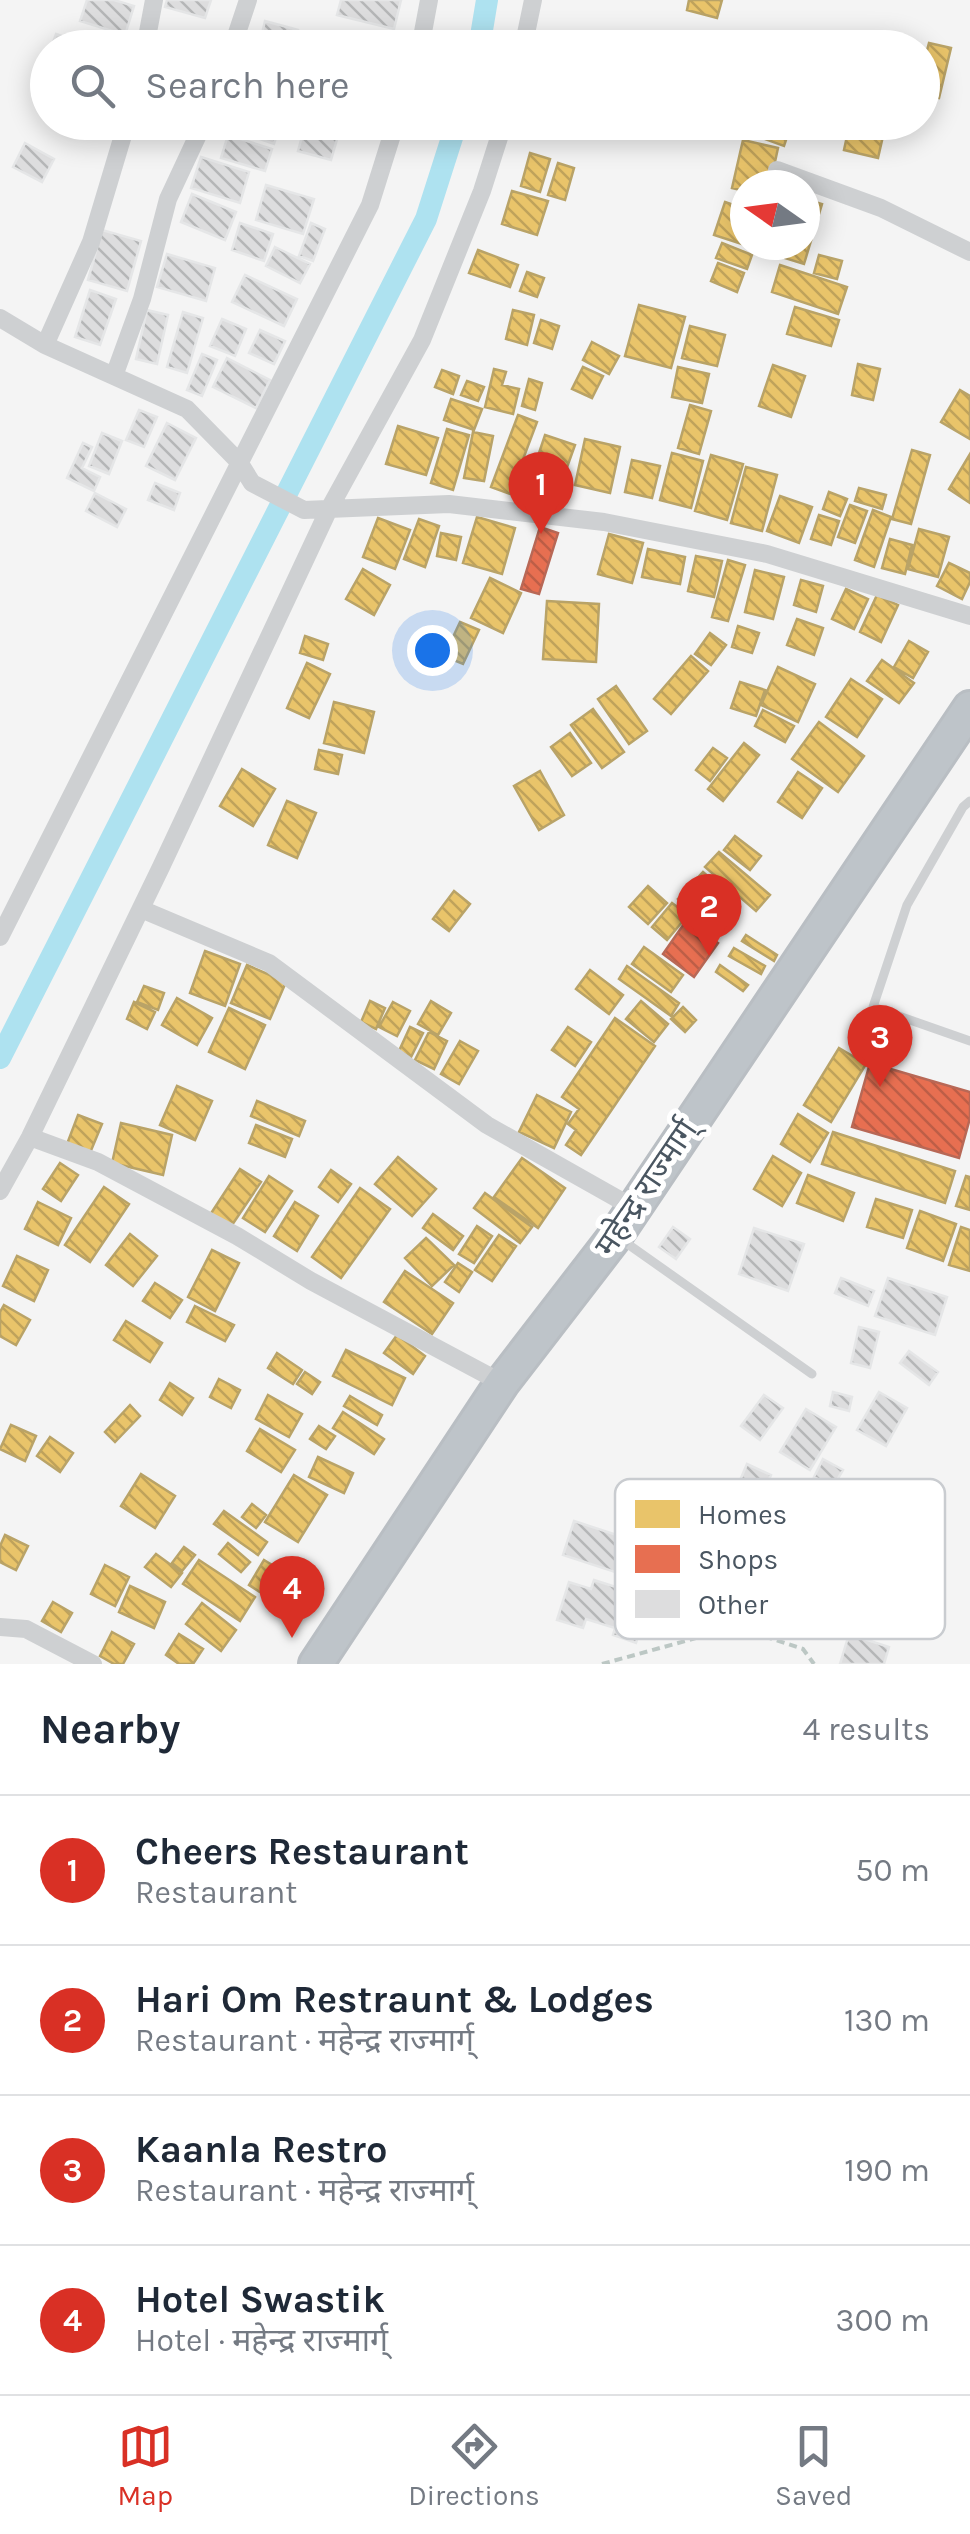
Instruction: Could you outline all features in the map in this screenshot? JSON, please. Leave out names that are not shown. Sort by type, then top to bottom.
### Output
[{"type":"highway","name":"महेन्द्र राज्मार्ग्","points":[[316,1664],[502,1383],[625,1222],[970,708]]},
{"type":"street","points":[[148,30],[154,0]]},
{"type":"street","points":[[238,30],[248,0]]},
{"type":"street","points":[[423,30],[429,0]]},
{"type":"street","points":[[526,30],[532,0]]},
{"type":"street","points":[[45,346],[91,242],[122,140]]},
{"type":"street","points":[[114,376],[142,299],[168,199],[196,140]]},
{"type":"street","points":[[0,937],[370,205],[390,140]]},
{"type":"street","points":[[0,1191],[140,909],[329,509],[422,340],[498,140]]},
{"type":"street","points":[[820,186],[882,208],[970,252]]},
{"type":"street","points":[[0,318],[45,346],[188,408],[239,462],[252,483],[304,510],[448,504],[604,522],[767,554],[970,616]]},
{"type":"street","points":[[140,909],[269,963],[625,1222]]},
{"type":"street","points":[[30,1137],[98,1162],[502,1383]]},
{"type":"street","points":[[0,1627],[26,1629],[94,1664]]},
{"type":"lane","points":[[970,801],[907,906],[873,1007],[970,1041]]},
{"type":"lane","points":[[625,1222],[812,1374]]},
{"type":"path","points":[[602,1664],[693,1639]]},
{"type":"path","points":[[774,1639],[803,1648],[814,1664]]},
{"type":"building: Homes","points":[[689,0],[722,0],[717,18],[687,10]]},
{"type":"building: Homes","points":[[940,46],[951,48],[940,94]]},
{"type":"building: Homes","points":[[743,140],[778,148],[773,170],[736,170]]},
{"type":"building: Homes","points":[[846,140],[882,140],[878,158],[844,150]]},
{"type":"building: Homes","points":[[530,153],[550,159],[540,192],[521,186]]},
{"type":"building: Homes","points":[[558,163],[574,168],[565,200],[548,195]]},
{"type":"building: Homes","points":[[512,191],[548,201],[537,235],[502,224]]},
{"type":"building: Homes","points":[[725,202],[730,204],[730,240],[714,235]]},
{"type":"building: Homes","points":[[722,243],[730,246],[730,260],[750,260],[747,269],[716,258]]},
{"type":"building: Homes","points":[[478,250],[518,265],[510,287],[469,273]]},
{"type":"building: Homes","points":[[820,255],[842,261],[837,279],[814,273]]},
{"type":"building: Homes","points":[[718,263],[744,273],[737,292],[711,281]]},
{"type":"building: Homes","points":[[780,265],[847,287],[838,314],[772,292]]},
{"type":"building: Homes","points":[[527,272],[544,278],[537,297],[520,291]]},
{"type":"building: Homes","points":[[639,305],[685,317],[671,368],[625,356]]},
{"type":"building: Homes","points":[[795,307],[839,320],[831,346],[787,334]]},
{"type":"building: Homes","points":[[513,310],[534,315],[527,345],[506,339]]},
{"type":"building: Homes","points":[[541,320],[559,326],[552,349],[534,343]]},
{"type":"building: Homes","points":[[690,326],[725,335],[717,366],[682,358]]},
{"type":"building: Homes","points":[[592,342],[619,356],[609,374],[583,360]]},
{"type":"building: Homes","points":[[858,364],[880,369],[873,400],[852,395]]},
{"type":"building: Homes","points":[[773,365],[805,376],[791,417],[759,406]]},
{"type":"building: Homes","points":[[583,367],[603,376],[592,398],[572,389]]},
{"type":"building: Homes","points":[[678,367],[709,374],[702,403],[672,397]]},
{"type":"building: Homes","points":[[494,369],[506,372],[502,385],[519,389],[513,414],[485,407]]},
{"type":"building: Homes","points":[[442,370],[459,376],[453,394],[435,387]]},
{"type":"building: Homes","points":[[529,379],[542,383],[535,410],[522,406]]},
{"type":"building: Homes","points":[[467,381],[484,387],[478,401],[461,395]]},
{"type":"building: Homes","points":[[960,390],[970,396],[970,439],[941,422]]},
{"type":"building: Homes","points":[[451,399],[482,409],[474,430],[444,420]]},
{"type":"building: Homes","points":[[690,405],[711,411],[699,454],[678,448]]},
{"type":"building: Homes","points":[[518,415],[537,422],[510,494],[491,487]]},
{"type":"building: Homes","points":[[398,426],[438,438],[426,475],[386,464]]},
{"type":"building: Homes","points":[[447,429],[469,435],[453,490],[431,483]]},
{"type":"building: Homes","points":[[473,432],[493,436],[484,481],[464,478]]},
{"type":"building: Homes","points":[[545,435],[575,445],[565,473],[536,462]]},
{"type":"building: Homes","points":[[585,439],[620,447],[610,493],[575,485]]},
{"type":"building: Homes","points":[[912,450],[930,455],[911,524],[892,519]]},
{"type":"building: Homes","points":[[672,453],[703,461],[691,508],[660,500]]},
{"type":"building: Homes","points":[[970,454],[970,503],[949,489]]},
{"type":"building: Homes","points":[[711,455],[743,464],[727,520],[695,511]]},
{"type":"building: Homes","points":[[632,460],[660,466],[652,498],[625,492]]},
{"type":"building: Homes","points":[[746,467],[777,475],[762,531],[731,523]]},
{"type":"building: Homes","points":[[535,469],[561,478],[555,496],[529,486]]},
{"type":"building: Homes","points":[[859,488],[886,495],[882,509],[855,501]]},
{"type":"building: Homes","points":[[829,492],[847,499],[840,516],[823,509]]},
{"type":"building: Homes","points":[[780,496],[812,507],[799,543],[767,531]]},
{"type":"building: Homes","points":[[850,505],[867,511],[855,543],[838,537]]},
{"type":"building: Homes","points":[[873,510],[891,517],[874,567],[855,560]]},
{"type":"building: Homes","points":[[819,515],[839,521],[831,545],[811,539]]},
{"type":"building: Homes","points":[[477,517],[515,528],[502,574],[463,563]]},
{"type":"building: Homes","points":[[378,518],[410,530],[395,569],[363,557]]},
{"type":"building: Homes","points":[[419,519],[439,526],[425,567],[404,559]]},
{"type":"building: Homes","points":[[919,529],[949,537],[938,577],[908,569]]},
{"type":"building: Homes","points":[[441,533],[461,537],[456,560],[437,556]]},
{"type":"building: Homes","points":[[609,534],[643,543],[632,583],[598,574]]},
{"type":"building: Homes","points":[[890,539],[912,545],[905,574],[882,568]]},
{"type":"building: Homes","points":[[648,549],[685,557],[680,584],[642,577]]},
{"type":"building: Homes","points":[[696,556],[722,561],[714,597],[688,591]]},
{"type":"building: Homes","points":[[728,560],[745,565],[728,621],[712,617]]},
{"type":"building: Homes","points":[[949,563],[970,573],[962,599],[937,586]]},
{"type":"building: Homes","points":[[363,569],[390,585],[374,615],[346,599]]},
{"type":"building: Homes","points":[[755,570],[784,577],[773,619],[745,612]]},
{"type":"building: Homes","points":[[490,578],[521,593],[503,633],[471,618]]},
{"type":"building: Homes","points":[[801,580],[823,586],[816,612],[794,605]]},
{"type":"building: Homes","points":[[846,589],[868,599],[854,629],[832,619]]},
{"type":"building: Homes","points":[[877,595],[898,605],[881,642],[860,632]]},
{"type":"building: Homes","points":[[547,601],[599,604],[596,662],[543,659]]},
{"type":"building: Homes","points":[[797,619],[823,628],[814,655],[787,645]]},
{"type":"building: Homes","points":[[460,622],[479,630],[463,664],[444,656]]},
{"type":"building: Homes","points":[[738,626],[759,633],[752,653],[732,647]]},
{"type":"building: Homes","points":[[710,633],[726,645],[711,665],[695,654]]},
{"type":"building: Homes","points":[[305,636],[328,644],[323,660],[300,653]]},
{"type":"building: Homes","points":[[909,641],[928,652],[913,678],[894,667]]},
{"type":"building: Homes","points":[[691,656],[708,671],[671,714],[654,699]]},
{"type":"building: Homes","points":[[882,660],[914,683],[899,703],[867,681]]},
{"type":"building: Homes","points":[[307,663],[330,674],[309,718],[287,708]]},
{"type":"building: Homes","points":[[778,667],[815,684],[798,722],[761,705]]},
{"type":"building: Homes","points":[[851,679],[882,699],[857,737],[826,717]]},
{"type":"building: Homes","points":[[740,682],[765,690],[756,716],[731,708]]},
{"type":"building: Homes","points":[[616,686],[647,731],[629,744],[598,699]]},
{"type":"building: Homes","points":[[334,702],[374,712],[364,753],[324,743]]},
{"type":"building: Homes","points":[[593,709],[624,752],[602,768],[571,725]]},
{"type":"building: Homes","points":[[763,710],[794,726],[785,742],[755,726]]},
{"type":"building: Homes","points":[[819,722],[864,756],[838,792],[792,759]]},
{"type":"building: Homes","points":[[570,733],[591,763],[572,776],[551,747]]},
{"type":"building: Homes","points":[[744,743],[759,755],[723,801],[708,789]]},
{"type":"building: Homes","points":[[713,748],[727,758],[710,781],[696,770]]},
{"type":"building: Homes","points":[[319,750],[342,755],[338,774],[315,769]]},
{"type":"building: Homes","points":[[242,769],[275,789],[253,826],[220,806]]},
{"type":"building: Homes","points":[[540,771],[564,815],[539,830],[514,786]]},
{"type":"building: Homes","points":[[798,772],[822,788],[802,818],[778,802]]},
{"type":"building: Homes","points":[[287,801],[316,813],[297,858],[268,845]]},
{"type":"building: Homes","points":[[735,836],[761,856],[750,870],[724,850]]},
{"type":"building: Homes","points":[[719,852],[770,895],[756,911],[705,867]]},
{"type":"building: Homes","points":[[703,872],[726,892],[701,920],[678,899]]},
{"type":"building: Homes","points":[[648,886],[667,903],[648,924],[629,907]]},
{"type":"building: Homes","points":[[454,891],[470,904],[449,931],[433,919]]},
{"type":"building: Homes","points":[[672,903],[688,915],[667,940],[652,927]]},
{"type":"building: Homes","points":[[746,935],[777,955],[774,961],[742,941]]},
{"type":"building: Homes","points":[[644,947],[683,975],[671,992],[632,964]]},
{"type":"building: Homes","points":[[734,948],[765,966],[761,974],[729,956]]},
{"type":"building: Homes","points":[[205,951],[240,964],[225,1006],[190,993]]},
{"type":"building: Homes","points":[[247,965],[286,982],[270,1019],[231,1003]]},
{"type":"building: Homes","points":[[720,965],[748,985],[743,991],[716,972]]},
{"type":"building: Homes","points":[[627,966],[679,1003],[671,1016],[619,979]]},
{"type":"building: Homes","points":[[590,970],[623,995],[609,1014],[576,989]]},
{"type":"building: Homes","points":[[144,986],[164,993],[158,1010],[137,1002]]},
{"type":"building: Homes","points":[[177,998],[212,1018],[197,1045],[162,1025]]},
{"type":"building: Homes","points":[[370,1001],[385,1008],[376,1029],[361,1022]]},
{"type":"building: Homes","points":[[431,1001],[451,1013],[438,1035],[418,1024]]},
{"type":"building: Homes","points":[[641,1001],[668,1024],[654,1042],[626,1019]]},
{"type":"building: Homes","points":[[134,1002],[155,1012],[147,1029],[127,1019]]},
{"type":"building: Homes","points":[[393,1002],[410,1011],[397,1036],[379,1027]]},
{"type":"building: Homes","points":[[683,1007],[696,1020],[685,1032],[671,1019]]},
{"type":"building: Homes","points":[[229,1008],[265,1025],[245,1069],[209,1052]]},
{"type":"building: Homes","points":[[615,1018],[655,1046],[581,1155],[566,1145],[576,1130],[568,1124],[579,1109],[562,1097]]},
{"type":"building: Homes","points":[[410,1027],[423,1033],[411,1057],[399,1051]]},
{"type":"building: Homes","points":[[568,1027],[591,1042],[575,1066],[552,1050]]},
{"type":"building: Homes","points":[[429,1032],[447,1041],[434,1069],[415,1060]]},
{"type":"building: Homes","points":[[460,1041],[478,1051],[459,1084],[441,1074]]},
{"type":"building: Homes","points":[[839,1048],[866,1064],[831,1122],[804,1105]]},
{"type":"building: Homes","points":[[177,1086],[212,1101],[195,1140],[160,1125]]},
{"type":"building: Homes","points":[[537,1095],[571,1112],[554,1148],[519,1132]]},
{"type":"building: Homes","points":[[257,1101],[305,1121],[299,1136],[251,1116]]},
{"type":"building: Homes","points":[[798,1114],[828,1133],[810,1162],[781,1144]]},
{"type":"building: Homes","points":[[78,1115],[102,1124],[90,1153],[67,1144]]},
{"type":"building: Homes","points":[[121,1123],[172,1135],[163,1175],[112,1163]]},
{"type":"building: Homes","points":[[256,1125],[292,1139],[285,1157],[249,1143]]},
{"type":"building: Homes","points":[[833,1132],[955,1171],[945,1203],[822,1164]]},
{"type":"building: Homes","points":[[773,1156],[801,1173],[782,1206],[754,1189]]},
{"type":"building: Homes","points":[[398,1157],[436,1189],[412,1216],[375,1184]]},
{"type":"building: Homes","points":[[522,1158],[565,1188],[538,1228],[494,1197]]},
{"type":"building: Homes","points":[[60,1163],[78,1175],[61,1201],[43,1189]]},
{"type":"building: Homes","points":[[240,1169],[261,1182],[230,1228],[210,1215]]},
{"type":"building: Homes","points":[[331,1170],[351,1184],[338,1202],[319,1187]]},
{"type":"building: Homes","points":[[808,1175],[854,1193],[843,1221],[797,1203]]},
{"type":"building: Homes","points":[[269,1176],[292,1191],[265,1232],[243,1218]]},
{"type":"building: Homes","points":[[966,1176],[970,1177],[970,1210],[956,1206]]},
{"type":"building: Homes","points":[[104,1187],[129,1204],[90,1262],[65,1245]]},
{"type":"building: Homes","points":[[360,1188],[390,1209],[341,1278],[312,1257]]},
{"type":"building: Homes","points":[[485,1193],[532,1227],[520,1243],[474,1208]]},
{"type":"building: Homes","points":[[876,1199],[912,1210],[903,1238],[867,1227]]},
{"type":"building: Homes","points":[[38,1202],[71,1218],[58,1245],[25,1229]]},
{"type":"building: Homes","points":[[295,1202],[318,1216],[297,1251],[274,1236]]},
{"type":"building: Homes","points":[[920,1211],[956,1224],[943,1261],[907,1248]]},
{"type":"building: Homes","points":[[433,1214],[463,1236],[453,1250],[423,1228]]},
{"type":"building: Homes","points":[[477,1226],[492,1236],[474,1263],[459,1254]]},
{"type":"building: Homes","points":[[961,1227],[970,1230],[970,1271],[949,1265]]},
{"type":"building: Homes","points":[[130,1234],[157,1256],[133,1286],[106,1265]]},
{"type":"building: Homes","points":[[499,1235],[516,1246],[492,1281],[475,1270]]},
{"type":"building: Homes","points":[[426,1238],[454,1265],[432,1286],[405,1258]]},
{"type":"building: Homes","points":[[212,1250],[239,1263],[215,1311],[188,1297]]},
{"type":"building: Homes","points":[[17,1256],[48,1270],[34,1301],[3,1286]]},
{"type":"building: Homes","points":[[458,1263],[472,1272],[459,1292],[445,1282]]},
{"type":"building: Homes","points":[[405,1271],[453,1303],[432,1334],[384,1302]]},
{"type":"building: Homes","points":[[155,1283],[182,1300],[170,1318],[143,1301]]},
{"type":"building: Homes","points":[[4,1305],[30,1320],[16,1345],[0,1336],[0,1312]]},
{"type":"building: Homes","points":[[195,1306],[234,1325],[225,1341],[187,1322]]},
{"type":"building: Homes","points":[[126,1321],[162,1343],[150,1362],[114,1340]]},
{"type":"building: Homes","points":[[397,1335],[425,1356],[413,1374],[384,1353]]},
{"type":"building: Homes","points":[[346,1350],[405,1378],[392,1405],[333,1376]]},
{"type":"building: Homes","points":[[277,1353],[302,1370],[293,1384],[268,1368]]},
{"type":"building: Homes","points":[[305,1372],[320,1382],[312,1394],[297,1384]]},
{"type":"building: Homes","points":[[219,1379],[240,1390],[231,1408],[210,1397]]},
{"type":"building: Homes","points":[[170,1383],[193,1398],[182,1415],[160,1400]]},
{"type":"building: Homes","points":[[268,1395],[302,1414],[289,1437],[256,1419]]},
{"type":"building: Homes","points":[[350,1396],[382,1415],[377,1425],[344,1406]]},
{"type":"building: Homes","points":[[130,1405],[140,1416],[115,1442],[105,1432]]},
{"type":"building: Homes","points":[[343,1412],[384,1439],[374,1454],[333,1428]]},
{"type":"building: Homes","points":[[11,1425],[36,1436],[25,1461],[0,1449]]},
{"type":"building: Homes","points":[[319,1426],[335,1436],[326,1449],[310,1439]]},
{"type":"building: Homes","points":[[260,1429],[295,1450],[281,1472],[247,1451]]},
{"type":"building: Homes","points":[[50,1437],[73,1453],[60,1472],[37,1456]]},
{"type":"building: Homes","points":[[318,1457],[353,1473],[344,1493],[309,1477]]},
{"type":"building: Homes","points":[[141,1474],[175,1496],[155,1528],[121,1506]]},
{"type":"building: Homes","points":[[294,1475],[327,1495],[298,1542],[265,1522]]},
{"type":"building: Homes","points":[[252,1504],[266,1515],[256,1528],[242,1517]]},
{"type":"building: Homes","points":[[224,1511],[267,1542],[258,1555],[214,1524]]},
{"type":"building: Homes","points":[[5,1535],[28,1546],[16,1570],[0,1562]]},
{"type":"building: Homes","points":[[228,1543],[250,1562],[241,1572],[219,1554]]},
{"type":"building: Homes","points":[[184,1547],[195,1555],[182,1571],[172,1563]]},
{"type":"building: Homes","points":[[156,1554],[182,1573],[171,1587],[145,1567]]},
{"type":"building: Homes","points":[[199,1560],[255,1597],[240,1621],[183,1584]]},
{"type":"building: Homes","points":[[264,1560],[282,1571],[266,1596],[249,1585]]},
{"type":"building: Homes","points":[[105,1565],[129,1577],[115,1606],[91,1594]]},
{"type":"building: Homes","points":[[130,1586],[165,1602],[154,1628],[119,1612]]},
{"type":"building: Homes","points":[[53,1602],[72,1613],[61,1632],[42,1621]]},
{"type":"building: Homes","points":[[202,1603],[236,1630],[221,1651],[186,1624]]},
{"type":"building: Homes","points":[[112,1632],[134,1644],[123,1664],[100,1656]]},
{"type":"building: Homes","points":[[179,1634],[203,1649],[193,1664],[179,1664],[166,1655]]},
{"type":"building: Shops","points":[[540,527],[558,533],[539,594],[521,589]]},
{"type":"building: Shops","points":[[686,921],[718,943],[694,977],[663,954]]},
{"type":"building: Shops","points":[[870,1063],[970,1092],[970,1118],[959,1158],[852,1127]]},
{"type":"building: Other","points":[[87,0],[114,0],[134,6],[127,30],[109,30],[80,21]]},
{"type":"building: Other","points":[[167,0],[211,0],[205,18],[165,7]]},
{"type":"building: Other","points":[[341,0],[401,0],[394,29],[337,15]]},
{"type":"building: Other","points":[[265,21],[298,30],[263,30]]},
{"type":"building: Other","points":[[226,140],[244,140],[272,149],[265,171],[221,158]]},
{"type":"building: Other","points":[[301,140],[337,140],[331,160],[298,151]]},
{"type":"building: Other","points":[[25,143],[54,159],[42,182],[13,167]]},
{"type":"building: Other","points":[[201,157],[249,172],[240,203],[191,188]]},
{"type":"building: Other","points":[[266,185],[314,199],[303,234],[256,220]]},
{"type":"building: Other","points":[[192,194],[236,212],[225,240],[181,222]]},
{"type":"building: Other","points":[[240,223],[273,234],[264,261],[232,250]]},
{"type":"building: Other","points":[[311,223],[325,229],[313,261],[299,256]]},
{"type":"building: Other","points":[[102,230],[141,241],[127,291],[88,280]]},
{"type":"building: Other","points":[[275,247],[310,264],[300,283],[266,266]]},
{"type":"building: Other","points":[[167,254],[215,268],[206,301],[157,287]]},
{"type":"building: Other","points":[[245,275],[297,299],[284,326],[232,302]]},
{"type":"building: Other","points":[[90,290],[116,299],[100,345],[75,337]]},
{"type":"building: Other","points":[[147,310],[168,315],[157,364],[136,359]]},
{"type":"building: Other","points":[[183,312],[203,318],[187,373],[167,367]]},
{"type":"building: Other","points":[[222,319],[246,329],[235,356],[210,346]]},
{"type":"building: Other","points":[[260,330],[285,341],[274,364],[249,353]]},
{"type":"building: Other","points":[[202,354],[217,360],[202,396],[187,390]]},
{"type":"building: Other","points":[[227,358],[270,380],[256,408],[213,387]]},
{"type":"building: Other","points":[[139,410],[157,417],[144,447],[126,440]]},
{"type":"building: Other","points":[[167,423],[196,438],[175,480],[146,466]]},
{"type":"building: Other","points":[[102,433],[122,441],[109,474],[89,466]]},
{"type":"building: Other","points":[[83,443],[92,447],[82,468],[100,477],[94,491],[67,478]]},
{"type":"building: Other","points":[[155,483],[180,493],[174,510],[148,500]]},
{"type":"building: Other","points":[[95,493],[126,509],[117,527],[86,511]]},
{"type":"building: Other","points":[[673,1227],[690,1239],[676,1259],[659,1247]]},
{"type":"building: Other","points":[[754,1228],[804,1244],[788,1291],[739,1274]]},
{"type":"building: Other","points":[[841,1278],[874,1291],[868,1306],[835,1293]]},
{"type":"building: Other","points":[[888,1278],[947,1297],[935,1335],[875,1316]]},
{"type":"building: Other","points":[[859,1327],[879,1332],[870,1368],[851,1363]]},
{"type":"building: Other","points":[[909,1351],[938,1372],[929,1385],[900,1363]]},
{"type":"building: Other","points":[[833,1392],[852,1397],[849,1411],[830,1406]]},
{"type":"building: Other","points":[[879,1392],[907,1408],[886,1446],[857,1430]]},
{"type":"building: Other","points":[[764,1395],[783,1408],[760,1440],[741,1426]]},
{"type":"building: Other","points":[[806,1409],[836,1427],[810,1470],[780,1452]]},
{"type":"building: Other","points":[[823,1459],[843,1470],[838,1479],[814,1477]]},
{"type":"building: Other","points":[[747,1464],[771,1475],[769,1479],[741,1479]]},
{"type":"building: Other","points":[[574,1521],[615,1534],[615,1572],[563,1555]]},
{"type":"building: Other","points":[[594,1580],[615,1587],[615,1628],[586,1619],[583,1628],[557,1620],[569,1582],[591,1589]]},
{"type":"building: Other","points":[[848,1639],[864,1639],[889,1647],[884,1664],[840,1664]]},
{"type":"waterway","points":[[482,30],[487,0]]},
{"type":"waterway","points":[[0,1058],[426,219],[451,140]]},
{"type":"place","name":"Cheers Restaurant","points":[[541,534]]},
{"type":"place","name":"Hari Om Restraunt & Lodges","points":[[709,956]]},
{"type":"place","name":"Kaanla Restro","points":[[880,1087]]},
{"type":"place","name":"Hotel Swastik","points":[[292,1638]]}]
